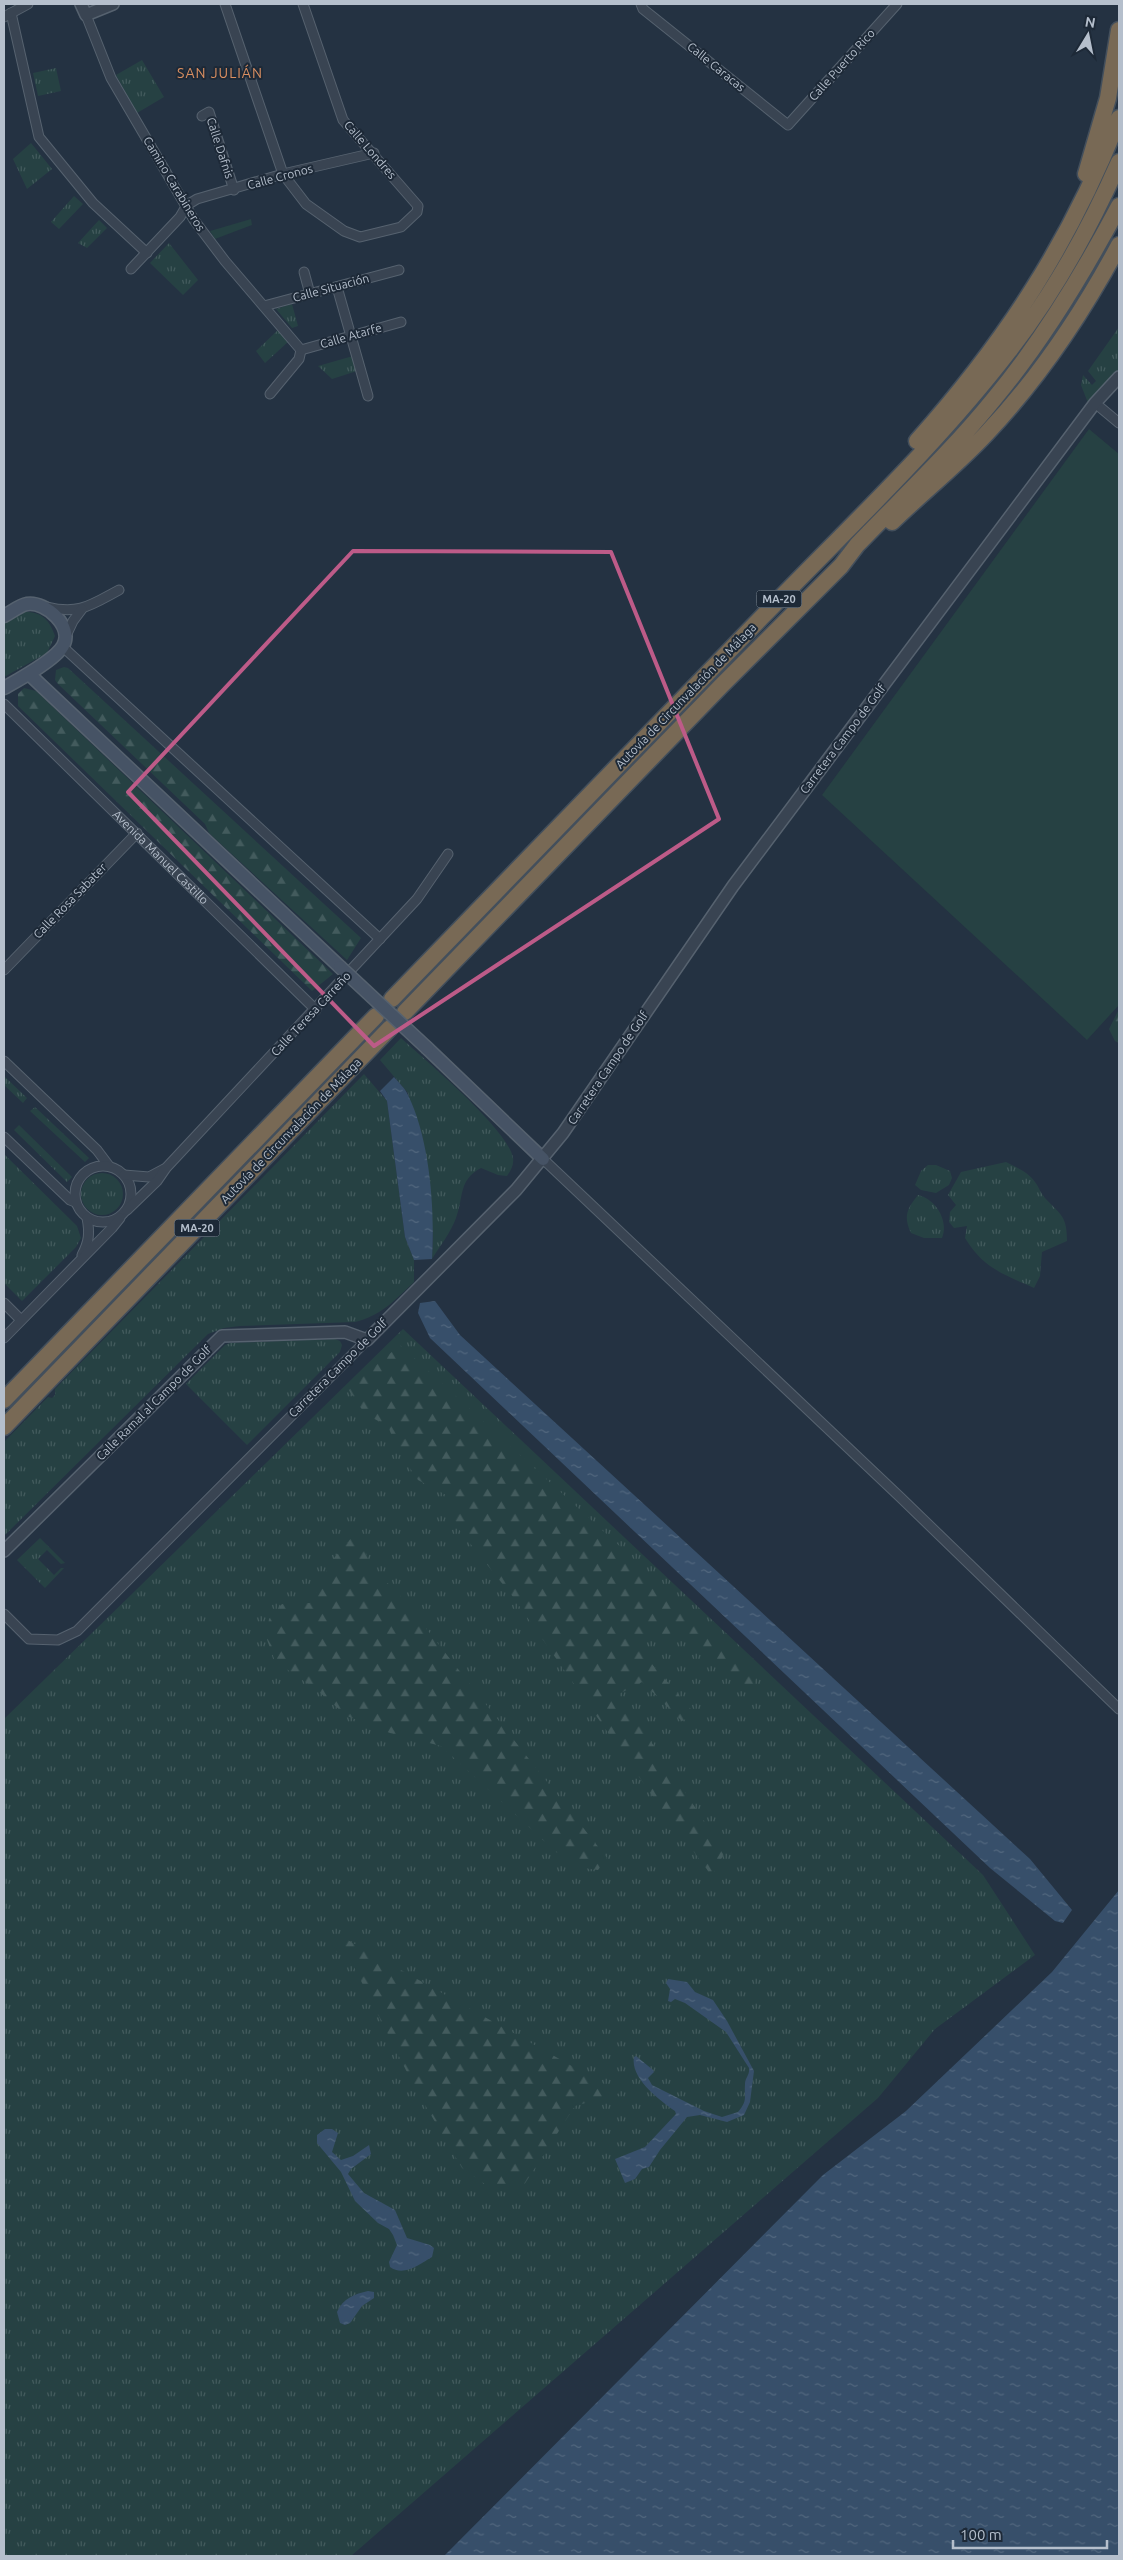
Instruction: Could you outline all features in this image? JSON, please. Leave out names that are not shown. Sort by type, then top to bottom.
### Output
[{"type":"highway","points":[[1050,264],[1058,239],[1090,165],[1108,98],[1119,30]]},
{"type":"highway","points":[[856,520],[865,499],[971,378],[1050,264],[1085,200],[1119,118]]},
{"type":"highway","name":"Autovía de Circunvalación de Málaga","points":[[392,999],[949,423],[1010,350],[1066,266],[1104,195],[1119,162]]},
{"type":"highway","name":"Autovía de Circunvalación de Málaga","points":[[405,1012],[722,685],[841,566],[857,546],[961,437],[1050,327],[1082,275],[1119,206]]},
{"type":"highway","points":[[841,566],[864,550],[941,480],[988,432],[1056,348],[1119,245]]},
{"type":"highway","name":"Autovía de Circunvalación de Málaga","points":[[4,1400],[376,1016]]},
{"type":"highway","name":"Autovía de Circunvalación de Málaga","points":[[4,1427],[390,1028]]},
{"type":"main road","points":[[4,616],[27,604],[44,606],[60,620],[64,643],[29,674],[4,688]]},
{"type":"main road","points":[[29,674],[427,1048],[543,1160]]},
{"type":"street","points":[[28,4],[8,15],[39,137],[93,203],[147,253]]},
{"type":"street","points":[[84,9],[113,4]]},
{"type":"street","points":[[225,4],[283,174]]},
{"type":"street","name":"Calle Londres","points":[[283,174],[306,204],[344,231],[360,237],[401,227],[417,212],[418,206],[374,153],[343,120],[303,4]]},
{"type":"street","name":"Calle Puerto Rico","points":[[788,125],[897,4]]},
{"type":"street","name":"Calle Caracas","points":[[642,6],[788,125]]},
{"type":"street","name":"Camino Carabineros","points":[[84,9],[111,78],[187,205],[194,220],[301,350]]},
{"type":"street","name":"Calle Dafnis","points":[[202,116],[209,112],[234,190]]},
{"type":"street","name":"Calle Cronos","points":[[187,205],[198,199],[234,190],[283,174],[374,153]]},
{"type":"street","points":[[132,270],[180,217],[187,205]]},
{"type":"street","name":"Calle Situación","points":[[264,306],[399,270]]},
{"type":"street","points":[[304,272],[310,294]]},
{"type":"street","points":[[337,287],[368,396]]},
{"type":"street","name":"Calle Atarfe","points":[[301,350],[401,322]]},
{"type":"street","points":[[270,394],[299,359],[301,350]]},
{"type":"street","name":"Carretera Campo de Golf","points":[[4,1614],[29,1639],[58,1640],[77,1631],[450,1258],[543,1160],[733,886],[1095,403],[1119,376]]},
{"type":"street","points":[[1095,403],[1119,423]]},
{"type":"street","points":[[44,606],[68,611],[82,609],[119,590]]},
{"type":"street","points":[[82,609],[73,621],[64,643],[380,939]]},
{"type":"street","name":"Avenida Manuel Castillo","points":[[4,704],[316,1010]]},
{"type":"street","name":"Calle Rosa Sabater","points":[[4,970],[137,833]]},
{"type":"street","name":"Calle Teresa Carreño","points":[[127,1210],[157,1181],[166,1168],[316,1010],[417,899],[448,854]]},
{"type":"street","points":[[4,1061],[97,1150],[108,1166],[124,1175],[132,1192],[127,1210],[120,1218],[4,1338]]},
{"type":"street","points":[[4,1138],[70,1200],[76,1202]]},
{"type":"street","points":[[543,1160],[900,1497],[1119,1709]]},
{"type":"street","points":[[80,1260],[88,1244],[90,1232],[87,1218],[76,1202],[74,1193],[82,1175],[99,1166],[108,1166]]},
{"type":"street","name":"Calle Teresa Carreño","points":[[124,1175],[150,1177],[166,1168]]},
{"type":"street","points":[[87,1218],[103,1223],[120,1218]]},
{"type":"street","points":[[4,1304],[21,1320]]},
{"type":"street","name":"Calle Ramal al Campo de Golf","points":[[4,1551],[222,1336],[346,1332],[367,1340]]},
{"type":"highlighted area","points":[[353,551],[611,552],[719,819],[374,1046],[128,792]]},
{"type":"green space","points":[[142,60],[164,97],[137,113],[116,75]]},
{"type":"green space","points":[[56,68],[61,91],[38,96],[33,73]]},
{"type":"green space","points":[[31,143],[52,169],[27,189],[13,159]]},
{"type":"green space","points":[[74,196],[83,204],[59,229],[51,222]]},
{"type":"green space","points":[[251,219],[252,225],[215,239],[210,231]]},
{"type":"green space","points":[[99,220],[107,228],[87,248],[78,243]]},
{"type":"green space","points":[[169,243],[198,280],[183,295],[150,263]]},
{"type":"green space","points":[[292,304],[298,326],[292,328],[276,309]]},
{"type":"green space","points":[[1119,327],[1119,369],[1088,403],[1081,385],[1083,375],[1092,385],[1096,381],[1088,371]]},
{"type":"green space","points":[[278,330],[289,341],[265,363],[256,351]]},
{"type":"green space","points":[[353,356],[357,371],[332,379],[318,366]]},
{"type":"green space","points":[[1089,429],[1119,454],[1119,1005],[1087,1040],[822,795]]},
{"type":"green space","points":[[24,612],[35,613],[44,618],[55,636],[47,653],[4,677],[4,623]]},
{"type":"green space","points":[[64,667],[68,668],[361,938],[347,960],[209,833],[205,824],[58,684],[55,680],[56,670]]},
{"type":"green space","points":[[24,688],[36,691],[333,974],[312,991],[18,706],[18,694]]},
{"type":"green space","points":[[1119,1009],[1119,1043],[1115,1041],[1109,1029]]},
{"type":"green space","points":[[401,1038],[446,1078],[482,1114],[508,1146],[513,1158],[512,1167],[507,1176],[498,1175],[481,1168],[469,1178],[463,1190],[454,1223],[432,1259],[433,1238],[428,1178],[408,1093],[380,1060]]},
{"type":"green space","points":[[364,1074],[387,1101],[405,1237],[414,1260],[414,1282],[394,1301],[373,1316],[355,1322],[240,1326],[224,1328],[208,1334],[4,1536],[4,1442],[48,1397],[52,1398],[55,1395],[55,1389]]},
{"type":"green space","points":[[4,1076],[27,1098],[23,1103],[4,1085]]},
{"type":"green space","points":[[35,1107],[89,1158],[85,1162],[30,1111]]},
{"type":"green space","points":[[19,1125],[72,1177],[67,1182],[14,1130]]},
{"type":"green space","points":[[4,1154],[77,1226],[81,1238],[76,1247],[22,1301],[4,1283]]},
{"type":"green space","points":[[1006,1162],[1022,1170],[1032,1178],[1044,1196],[1062,1216],[1066,1226],[1067,1241],[1042,1252],[1040,1276],[1034,1288],[1003,1274],[987,1263],[965,1238],[967,1226],[954,1228],[949,1222],[950,1212],[956,1205],[948,1195],[961,1172]]},
{"type":"green space","points":[[928,1165],[936,1165],[950,1171],[952,1178],[949,1185],[936,1193],[921,1190],[915,1185],[921,1171]]},
{"type":"green space","points":[[102,1173],[117,1179],[123,1194],[117,1209],[102,1215],[87,1209],[81,1194],[87,1179]]},
{"type":"green space","points":[[918,1195],[930,1201],[939,1212],[944,1225],[942,1238],[924,1238],[911,1233],[907,1222],[907,1213]]},
{"type":"green space","points":[[403,1329],[983,1875],[1035,1955],[935,2029],[878,2098],[351,2556],[4,2556],[4,1719]]},
{"type":"green space","points":[[335,1339],[340,1341],[342,1345],[340,1352],[247,1445],[186,1384],[225,1345],[230,1343]]},
{"type":"green space","points":[[400,1345],[757,1672],[753,1691],[685,1634],[672,1633],[634,1643],[695,1714],[682,1721],[642,1682],[619,1694],[725,1852],[712,1876],[665,1814],[513,1597],[457,1527],[448,1496],[418,1480],[397,1449],[388,1426],[365,1414],[348,1389]]},
{"type":"green space","points":[[352,1537],[363,1543],[372,1571],[395,1589],[607,1858],[598,1870],[584,1868],[556,1852],[441,1746],[390,1733],[347,1716],[318,1691],[275,1661],[266,1637],[269,1619],[282,1604],[310,1603],[323,1582],[329,1564]]},
{"type":"green space","points":[[40,1538],[65,1563],[61,1564],[47,1550],[38,1559],[54,1575],[61,1568],[64,1568],[45,1588],[17,1560]]},
{"type":"green space","points":[[337,1934],[620,2093],[575,2106],[524,2185],[489,2187],[462,2168],[414,2086],[354,1967],[335,1950]]},
{"type":"water","points":[[394,1077],[408,1095],[426,1153],[432,1197],[432,1259],[414,1260],[405,1237],[387,1101],[380,1091]]},
{"type":"water","points":[[435,1301],[460,1335],[1030,1859],[1072,1910],[1063,1923],[1055,1921],[990,1868],[430,1338],[418,1313],[420,1303]]},
{"type":"water","points":[[1119,1890],[1119,2556],[444,2556],[823,2175],[906,2111],[1052,1972]]},
{"type":"water","points":[[668,1979],[687,1982],[695,1992],[713,2000],[727,2021],[754,2071],[750,2102],[744,2115],[727,2122],[700,2115],[687,2117],[660,2150],[649,2167],[642,2169],[635,2179],[625,2183],[615,2159],[645,2147],[676,2114],[675,2111],[654,2095],[641,2080],[636,2073],[634,2057],[636,2056],[653,2070],[654,2072],[648,2078],[652,2085],[704,2111],[722,2117],[738,2112],[745,2099],[745,2082],[749,2068],[726,2032],[685,2003],[675,1999],[671,2002],[668,2001],[670,1989],[666,1983]]},
{"type":"water","points":[[325,2129],[332,2129],[338,2133],[332,2152],[341,2160],[353,2156],[369,2145],[371,2154],[351,2169],[348,2174],[364,2193],[395,2210],[407,2238],[434,2248],[432,2257],[406,2270],[395,2270],[390,2267],[389,2262],[397,2245],[393,2235],[389,2229],[378,2223],[355,2201],[341,2172],[317,2143],[317,2135]]},
{"type":"water","points":[[368,2291],[374,2292],[374,2298],[362,2306],[350,2323],[345,2325],[340,2323],[337,2312],[343,2303],[354,2295]]},
{"type":"district","name":"SAN JULIÁN","points":[[220,73]]}]
